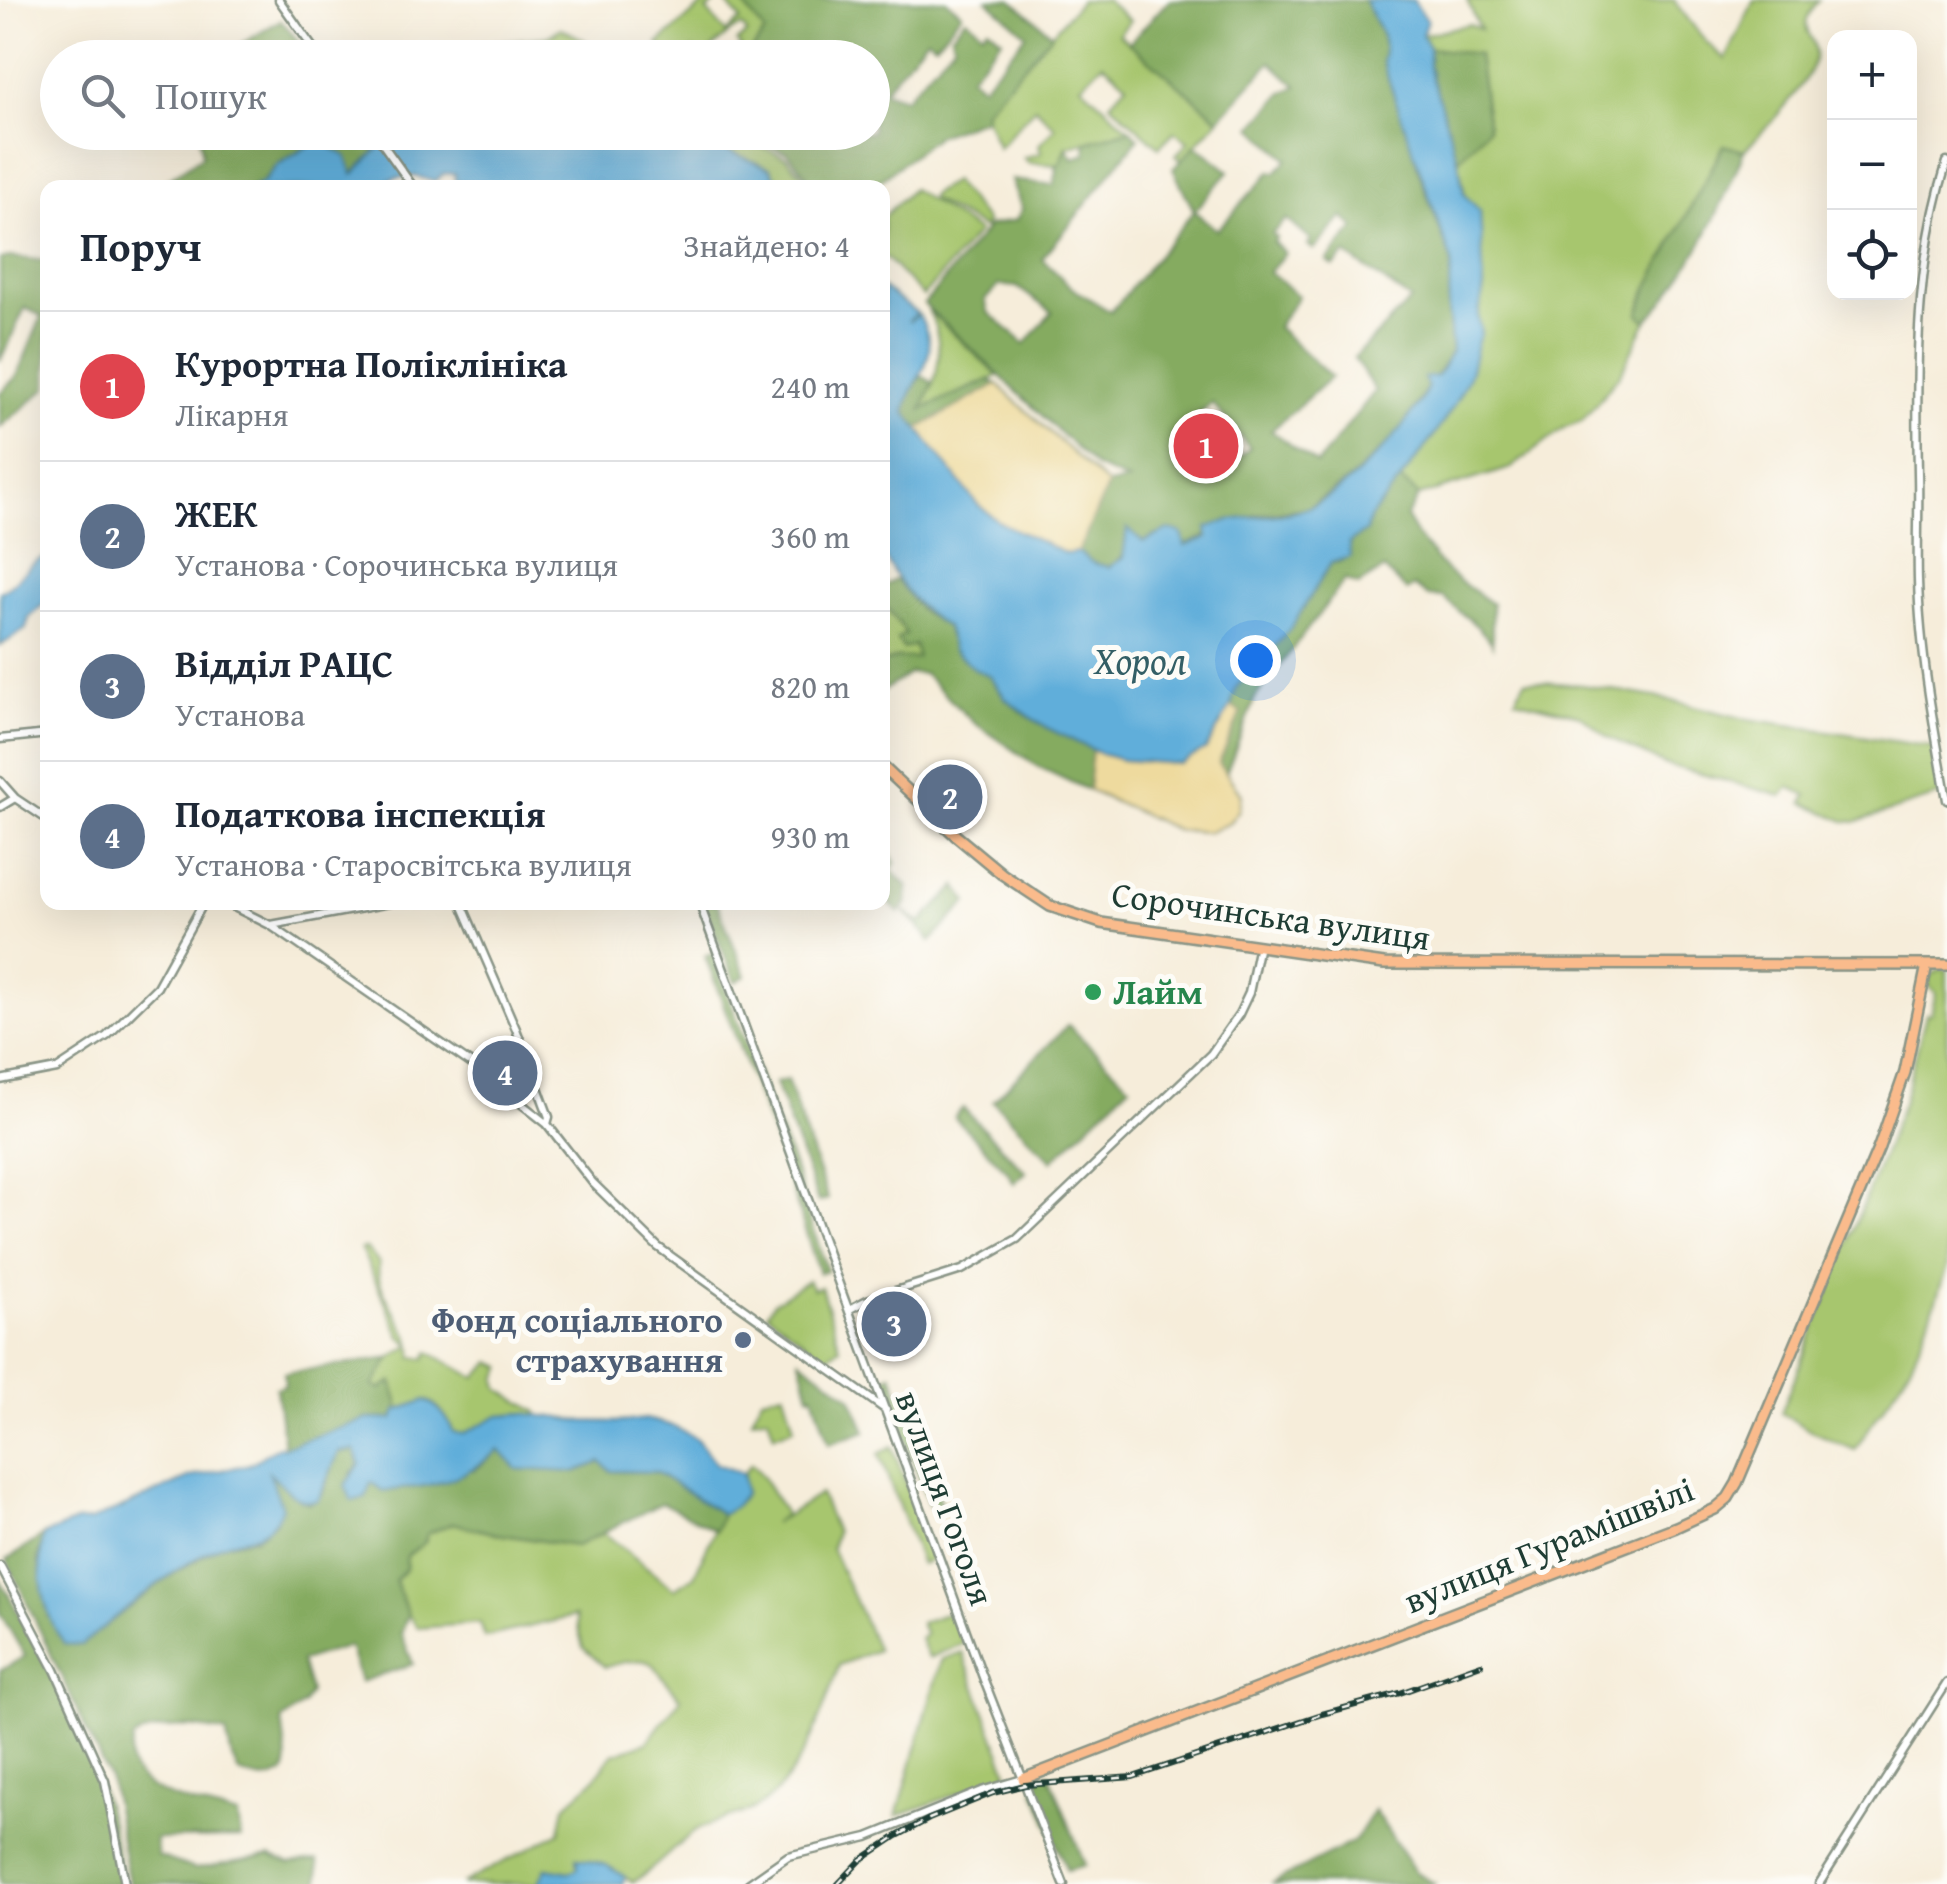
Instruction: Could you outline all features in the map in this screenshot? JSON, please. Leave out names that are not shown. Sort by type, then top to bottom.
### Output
[{"type":"main road","name":"Сорочинська вулиця","points":[[890,774],[1002,874],[1050,906],[1101,923],[1384,964],[1436,967],[1947,964]]},
{"type":"main road","name":"вулиця Гурамішвілі","points":[[1023,1779],[1562,1572],[1676,1527],[1722,1504],[1737,1483],[1884,1134],[1914,1040],[1927,965]]},
{"type":"street","points":[[279,0],[307,40]]},
{"type":"street","points":[[387,150],[408,180]]},
{"type":"street","points":[[1946,797],[1919,606],[1918,360],[1926,249],[1935,198],[1947,162]]},
{"type":"street","points":[[0,738],[40,735]]},
{"type":"street","points":[[0,781],[15,798],[40,815]]},
{"type":"street","points":[[0,807],[15,798]]},
{"type":"street","points":[[0,1080],[57,1069],[107,1036],[157,987],[200,910]]},
{"type":"street","points":[[241,910],[270,924],[470,1063],[547,1124],[593,1183],[638,1231],[886,1410]]},
{"type":"street","points":[[270,924],[350,910]]},
{"type":"street","points":[[464,910],[518,1032],[548,1117],[547,1124]]},
{"type":"street","name":"вулиця Гоголя","points":[[702,910],[1064,1884]]},
{"type":"street","points":[[850,1309],[962,1270],[1016,1239],[1211,1054],[1249,993],[1259,945]]},
{"type":"street","points":[[0,1566],[55,1670],[104,1780],[124,1884]]},
{"type":"street","points":[[1820,1884],[1947,1683]]},
{"type":"street","points":[[748,1884],[788,1856],[868,1837],[1023,1779]]},
{"type":"green space","points":[[709,0],[719,0],[707,11],[726,33],[741,20],[724,0],[740,0],[765,32],[759,40],[739,40],[747,33],[742,26],[721,40],[663,40]]},
{"type":"green space","points":[[740,0],[946,0],[962,13],[936,44],[927,38],[890,83],[890,40],[759,40],[765,32]]},
{"type":"green space","points":[[987,0],[1012,0],[1052,34],[984,111],[986,118],[938,135],[881,180],[810,180],[788,153],[780,150],[890,150],[890,93],[905,98],[954,44],[951,35],[966,18],[983,32],[988,27],[1002,39],[970,76],[982,86],[1026,34]]},
{"type":"green space","points":[[1081,0],[1106,0],[1130,21],[1119,34],[1219,119],[1182,160],[1176,156],[1188,142],[1175,131],[1159,147],[1110,103],[1127,84],[1103,63],[1081,85],[1130,130],[1067,147],[1060,165],[1028,163],[1024,158],[1041,153],[1039,145],[1055,127],[1035,107],[998,148],[983,112]]},
{"type":"green space","points":[[1169,0],[1365,0],[1384,40],[1419,172],[1452,262],[1448,307],[1452,351],[1397,435],[1352,477],[1308,508],[1256,515],[1184,546],[1181,533],[1161,533],[1109,567],[1093,563],[1078,552],[1108,485],[1128,481],[1096,467],[924,304],[989,226],[1016,220],[1022,209],[1011,180],[1054,185],[1055,166],[1060,164],[1067,147],[1073,158],[1086,154],[1085,142],[1130,130],[1139,138],[1042,259],[1072,288],[1111,312],[1194,211],[1217,230],[1271,171],[1275,173],[1288,159],[1253,127],[1283,93],[1297,86],[1271,62],[1219,119],[1129,43]],"holes":[[[1343,217],[1355,228],[1327,261],[1334,266],[1345,254],[1411,300],[1354,358],[1375,391],[1317,464],[1271,431],[1331,377],[1277,327],[1298,296],[1269,272],[1285,253],[1273,242],[1276,238],[1272,234],[1286,219],[1311,240],[1308,245],[1314,250]],[[999,285],[1017,287],[1052,312],[1025,344],[988,312],[985,300]],[[1212,403],[1250,448],[1208,483],[1173,437]]]},
{"type":"green space","points":[[1467,0],[1673,0],[1707,43],[1726,59],[1754,0],[1819,0],[1806,26],[1815,48],[1812,67],[1785,106],[1744,151],[1724,146],[1648,288],[1639,313],[1647,321],[1620,374],[1582,421],[1565,427],[1511,468],[1419,496],[1400,479],[1460,392],[1481,334],[1478,317],[1484,287],[1458,160],[1488,128],[1478,54],[1429,48],[1422,35],[1469,24],[1480,29]]},
{"type":"green space","points":[[281,20],[297,40],[248,40]]},
{"type":"green space","points":[[561,28],[584,40],[516,40],[548,37]]},
{"type":"green space","points":[[1429,48],[1478,54],[1488,128],[1458,160],[1429,67]]},
{"type":"green space","points":[[1196,145],[1229,171],[1194,211],[1173,169]]},
{"type":"green space","points":[[1724,145],[1744,151],[1725,197],[1691,261],[1647,321],[1639,314],[1648,288]]},
{"type":"green space","points":[[201,150],[302,150],[277,165],[265,180],[168,180],[202,156]]},
{"type":"green space","points":[[328,150],[375,150],[353,174]]},
{"type":"green space","points":[[726,150],[769,150],[786,157],[807,180],[777,180],[770,168]]},
{"type":"green space","points":[[953,181],[986,221],[984,229],[931,199],[931,195]]},
{"type":"green space","points":[[912,189],[978,232],[923,296],[890,262],[890,210]]},
{"type":"green space","points":[[0,259],[40,260],[40,315],[25,308],[0,361]]},
{"type":"green space","points":[[928,310],[998,376],[920,410],[938,361],[937,335]]},
{"type":"green space","points":[[40,321],[40,394],[0,427],[0,393],[17,376]]},
{"type":"green space","points":[[922,376],[933,383],[922,409],[989,380],[997,384],[917,429],[905,412],[908,394]]},
{"type":"green space","points":[[1400,479],[1419,496],[1406,517],[1417,536],[1447,572],[1492,604],[1492,645],[1443,597],[1427,596],[1414,586],[1407,591],[1384,569],[1358,585],[1345,580],[1255,698],[1224,779],[1189,783],[1241,713],[1231,706],[1236,687],[1291,628],[1331,563],[1342,561],[1349,543],[1366,531],[1369,519]]},
{"type":"green space","points":[[896,579],[921,611],[946,627],[962,656],[990,675],[1020,710],[1092,749],[1088,790],[1039,767],[973,722],[924,674],[910,673],[890,686],[890,660],[917,658],[915,645],[903,649],[897,639],[906,634],[890,612],[890,583]]},
{"type":"green space","points":[[890,612],[907,634],[898,639],[903,649],[915,645],[917,658],[890,660]]},
{"type":"green space","points":[[1525,681],[1582,685],[1661,698],[1742,718],[1933,747],[1941,795],[1856,822],[1845,821],[1803,803],[1807,795],[1789,787],[1782,796],[1664,764],[1608,737],[1580,715],[1515,699]]},
{"type":"green space","points":[[890,854],[896,863],[891,869],[908,887],[907,903],[899,913],[890,904]]},
{"type":"green space","points":[[957,886],[968,902],[931,941],[904,911],[920,923]]},
{"type":"green space","points":[[706,910],[720,910],[746,976],[735,982]]},
{"type":"green space","points":[[712,953],[793,1165],[827,1271],[819,1273],[785,1168],[705,956]]},
{"type":"green space","points":[[1947,969],[1947,1267],[1911,1363],[1855,1450],[1781,1413],[1903,1103],[1926,1014],[1931,1013],[1936,993],[1928,985],[1930,976]]},
{"type":"green space","points":[[1068,1025],[1130,1085],[1052,1161],[993,1101]]},
{"type":"green space","points":[[787,1080],[828,1199],[818,1202],[775,1083]]},
{"type":"green space","points":[[963,1108],[1026,1172],[1014,1183],[954,1117]]},
{"type":"green space","points":[[366,1248],[379,1263],[382,1288],[412,1345],[413,1357],[425,1359],[429,1352],[476,1378],[491,1362],[503,1367],[497,1379],[499,1389],[538,1412],[536,1417],[499,1418],[464,1435],[453,1432],[443,1413],[426,1400],[396,1411],[399,1405],[392,1382],[380,1389],[372,1386],[391,1358],[411,1345],[401,1337],[361,1249]]},
{"type":"green space","points":[[808,1280],[813,1289],[821,1287],[840,1347],[826,1358],[767,1313],[774,1302]]},
{"type":"green space","points":[[391,1358],[373,1386],[380,1389],[392,1382],[399,1405],[393,1419],[368,1419],[284,1447],[276,1388],[285,1385],[284,1373]]},
{"type":"green space","points":[[800,1359],[851,1397],[866,1431],[829,1444],[813,1394],[809,1395]]},
{"type":"green space","points":[[892,1374],[941,1504],[929,1505],[882,1378]]},
{"type":"green space","points":[[784,1392],[794,1428],[774,1435],[768,1416],[752,1419],[762,1397]]},
{"type":"green space","points":[[892,1446],[934,1559],[921,1564],[879,1454]]},
{"type":"green space","points":[[356,1450],[360,1465],[351,1473],[371,1481],[476,1469],[499,1450],[574,1472],[601,1462],[611,1471],[656,1472],[722,1514],[716,1530],[662,1503],[576,1546],[453,1523],[427,1534],[425,1542],[407,1556],[406,1569],[395,1580],[408,1615],[401,1633],[413,1664],[360,1682],[349,1646],[301,1661],[310,1692],[304,1704],[282,1720],[285,1772],[263,1780],[239,1773],[226,1733],[178,1727],[154,1730],[133,1739],[131,1764],[147,1785],[177,1799],[238,1816],[241,1838],[155,1839],[158,1856],[195,1869],[270,1856],[290,1864],[318,1861],[319,1884],[129,1884],[110,1781],[7,1560],[44,1535],[38,1558],[49,1617],[81,1645],[164,1580],[221,1545],[257,1537],[276,1521],[268,1471],[299,1499],[310,1503],[322,1495],[338,1452]]},
{"type":"green space","points":[[751,1464],[785,1514],[773,1524],[820,1494],[836,1532],[831,1548],[877,1650],[839,1665],[809,1743],[774,1795],[752,1810],[694,1832],[633,1882],[606,1865],[578,1858],[578,1868],[570,1872],[546,1868],[538,1884],[462,1884],[560,1832],[565,1806],[591,1783],[613,1754],[647,1742],[681,1698],[657,1669],[645,1661],[605,1667],[583,1648],[575,1616],[485,1637],[480,1623],[418,1628],[408,1615],[395,1580],[406,1569],[407,1556],[425,1542],[427,1534],[453,1523],[576,1546],[604,1533],[674,1589],[694,1576],[722,1514],[745,1493],[743,1474]]},
{"type":"green space","points":[[0,1579],[58,1688],[92,1764],[115,1843],[121,1884],[0,1884],[0,1671],[25,1656],[0,1613]]},
{"type":"green space","points":[[950,1612],[964,1643],[928,1658],[920,1638],[925,1635],[920,1623]]},
{"type":"green space","points":[[962,1652],[1008,1772],[897,1816],[940,1664],[942,1659]]},
{"type":"green space","points":[[1049,1773],[1085,1865],[1067,1870],[1035,1790],[1040,1778]]},
{"type":"green space","points":[[1374,1810],[1416,1873],[1436,1884],[1271,1884],[1354,1841]]},
{"type":"sand","points":[[997,384],[1108,485],[1078,552],[1066,554],[999,522],[977,504],[917,429]]},
{"type":"sand","points":[[1231,706],[1241,713],[1219,763],[1241,794],[1239,810],[1228,824],[1208,832],[1177,830],[1088,790],[1092,749],[1121,759],[1149,761],[1206,749]]},
{"type":"water","name":"Хорол","points":[[1365,0],[1413,0],[1427,21],[1422,35],[1429,48],[1429,67],[1458,160],[1464,194],[1480,211],[1484,287],[1478,317],[1481,334],[1470,373],[1436,433],[1369,519],[1366,531],[1349,543],[1350,557],[1331,563],[1291,628],[1236,687],[1231,706],[1206,749],[1180,764],[1122,760],[1101,754],[1041,725],[1006,699],[989,675],[976,670],[953,650],[946,627],[909,595],[890,567],[890,293],[917,313],[908,322],[919,315],[929,344],[925,366],[905,412],[977,504],[999,522],[1066,554],[1078,552],[1093,563],[1109,567],[1123,558],[1127,528],[1143,542],[1169,530],[1182,533],[1185,546],[1208,538],[1207,528],[1219,523],[1295,512],[1322,501],[1393,438],[1428,387],[1424,378],[1437,376],[1452,351],[1448,307],[1452,262],[1382,61],[1382,37]]},
{"type":"water","points":[[302,150],[336,150],[346,156],[353,174],[377,150],[726,150],[770,168],[777,180],[455,180],[455,173],[443,174],[437,180],[416,176],[390,180],[265,180],[277,165]]},
{"type":"water","points":[[40,560],[40,608],[29,618],[26,629],[0,646],[0,592]]},
{"type":"water","points":[[425,1400],[442,1413],[453,1432],[463,1434],[499,1415],[522,1413],[584,1421],[646,1419],[670,1425],[696,1438],[716,1464],[743,1474],[745,1493],[722,1514],[656,1472],[611,1471],[601,1462],[574,1472],[517,1469],[499,1450],[458,1476],[431,1484],[383,1491],[371,1482],[366,1497],[352,1501],[345,1485],[360,1464],[355,1450],[339,1452],[318,1500],[297,1497],[269,1472],[282,1508],[270,1526],[183,1566],[81,1645],[64,1644],[51,1620],[43,1591],[40,1562],[44,1535],[76,1522],[91,1521],[191,1477],[250,1464],[279,1446],[368,1419],[393,1419],[396,1411]]},
{"type":"water","points":[[577,1858],[606,1865],[625,1877],[622,1884],[538,1884],[546,1868],[570,1872],[578,1868]]},
{"type":"railway","points":[[838,1884],[861,1860],[897,1836],[993,1793],[1025,1785],[1133,1777],[1481,1664]]},
{"type":"place","name":"Курортна Поліклініка","points":[[1206,446]]},
{"type":"place","name":"ЖЕК","points":[[950,797]]},
{"type":"place","name":"Лайм","points":[[1093,992]]},
{"type":"place","name":"Податкова інспекція","points":[[505,1073]]},
{"type":"place","name":"Відділ РАЦС","points":[[894,1324]]},
{"type":"place","name":"Фонд соціального страхування","points":[[743,1340]]}]
